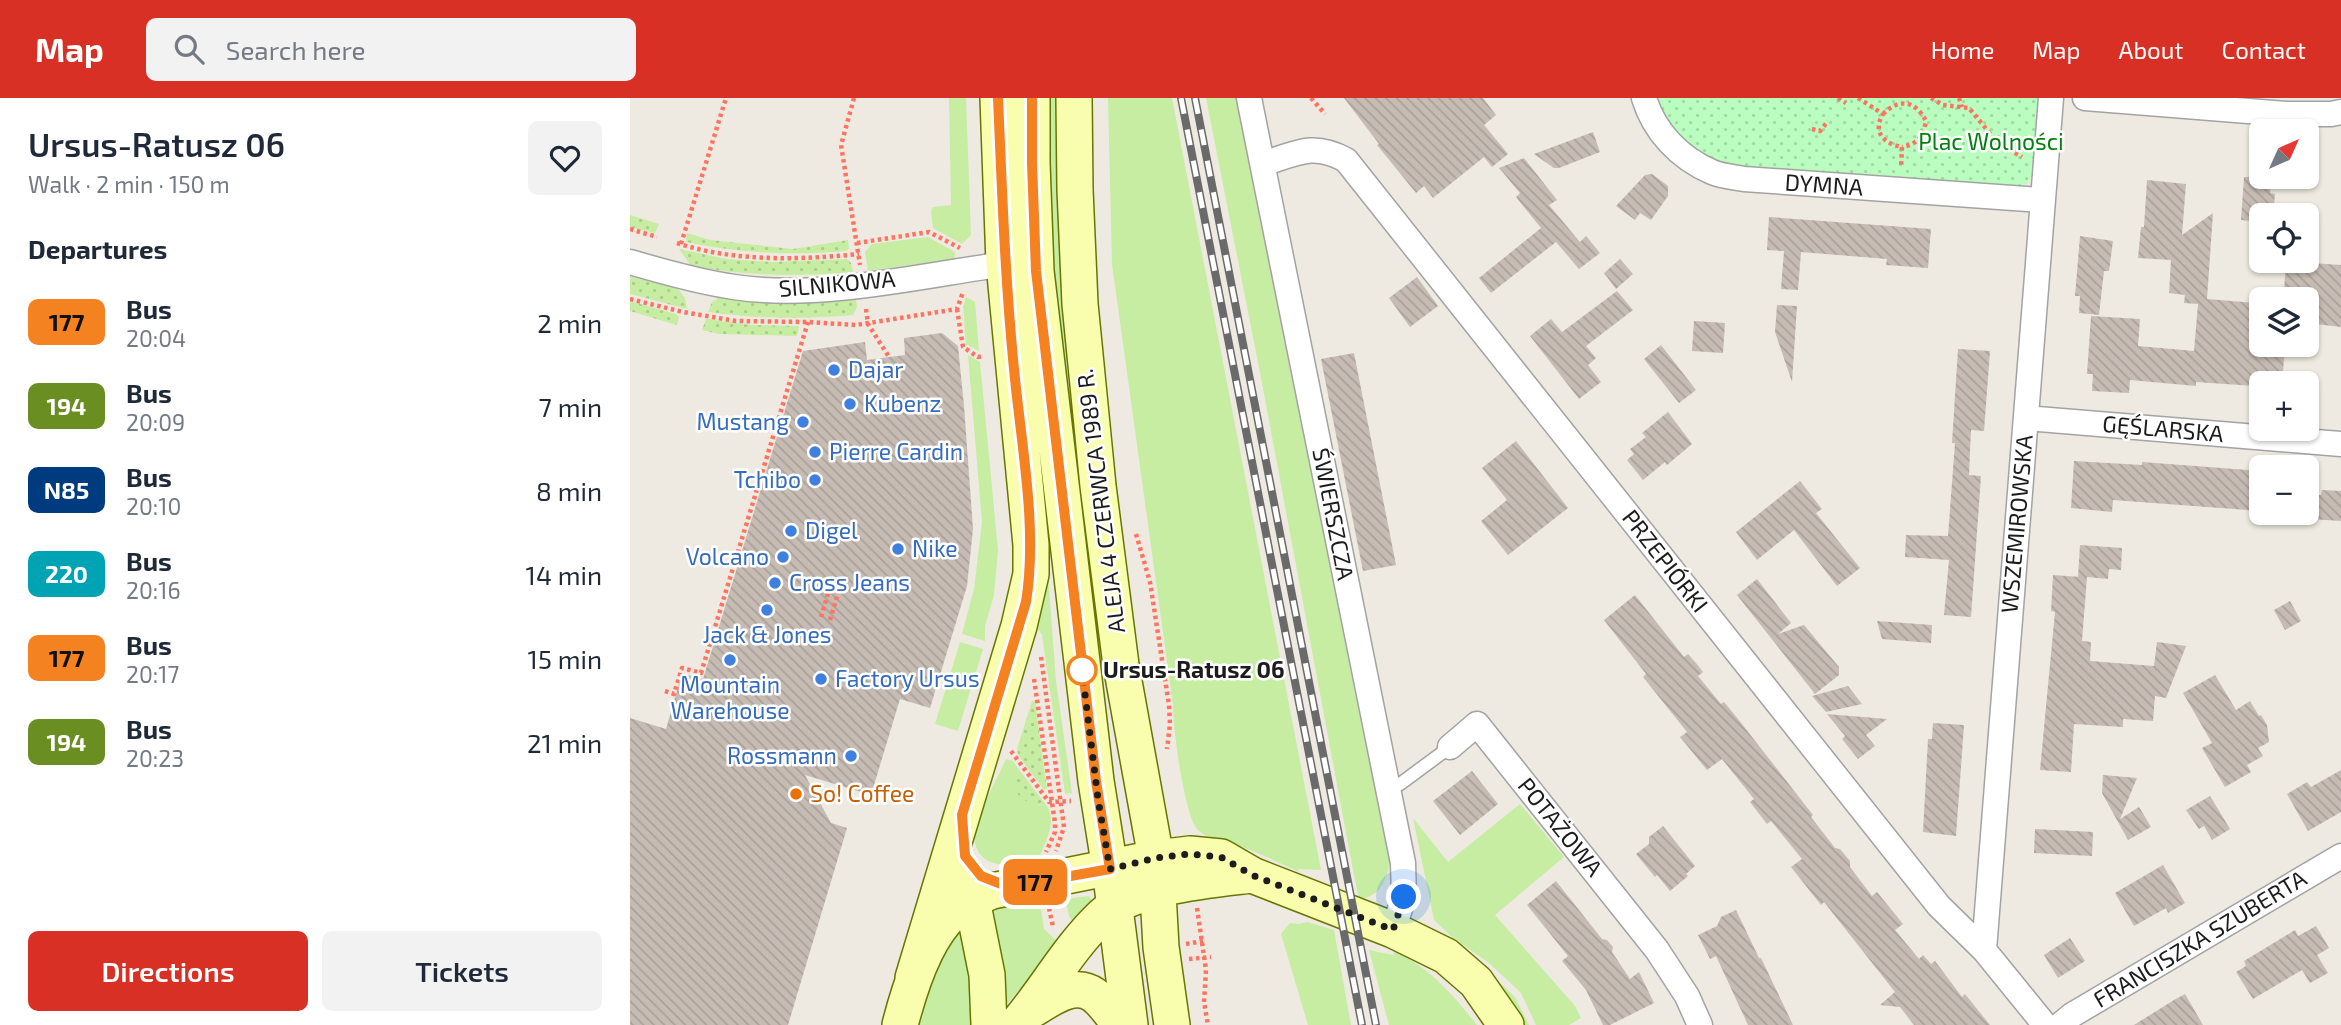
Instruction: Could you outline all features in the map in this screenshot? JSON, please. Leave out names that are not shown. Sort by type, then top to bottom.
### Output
[{"type":"street","points":[[900,1025],[1026,602],[1031,574],[1031,545],[1004,264],[998,98]]},
{"type":"street","name":"ALEJA 4 CZERWCA 1989 R.","points":[[1032,98],[1036,271],[1094,768],[1130,1025]]},
{"type":"street","name":"ALEJA 4 CZERWCA 1989 R.","points":[[1074,98],[1074,190],[1080,304],[1098,486],[1121,665],[1158,874],[1161,947],[1172,1025]]},
{"type":"street","name":"ŚWIERSZCZA","points":[[1249,98],[1388,789],[1405,886],[1402,906],[1393,930]]},
{"type":"street","name":"DYMNA","points":[[1644,98],[1653,122],[1672,146],[1713,173],[1744,179],[2042,200]]},
{"type":"street","name":"WSZEMIROWSKA","points":[[1983,950],[2051,98]]},
{"type":"street","points":[[2085,98],[2286,114],[2341,112]]},
{"type":"street","name":"PRZEPIÓRKI","points":[[1263,164],[1310,150],[1328,150],[1346,160],[1517,372],[1897,854],[1939,905],[1983,950],[2045,1025]]},
{"type":"street","name":"SILNIKOWA","points":[[630,262],[735,288],[817,290],[1004,264]]},
{"type":"street","name":"GĘŚLARSKA","points":[[2026,418],[2341,444]]},
{"type":"street","name":"POTAŻOWA","points":[[1450,747],[1478,724],[1657,950],[1687,996],[1700,1025]]},
{"type":"street","points":[[962,815],[970,900],[987,975],[989,1025]]},
{"type":"street","points":[[1022,1019],[1074,948],[1102,916],[1158,874],[1203,854],[1221,857],[1252,875],[1393,930],[1446,956],[1460,967],[1489,999],[1506,1025]]},
{"type":"street","points":[[965,856],[981,876],[1009,887]]},
{"type":"street","name":"FRANCISZKA SZUBERTA","points":[[2060,1025],[2084,1008],[2341,856]]},
{"type":"street","points":[[912,978],[939,929],[952,913],[970,900],[1009,887],[1110,869],[1158,874]]},
{"type":"street","points":[[1022,1019],[1065,992],[1075,990],[1094,995],[1121,1025]]},
{"type":"lane","name":"POTAŻOWA","points":[[1388,789],[1400,784],[1450,747]]},
{"type":"path","points":[[726,98],[679,243],[730,254],[773,258],[859,254]]},
{"type":"path","points":[[854,98],[841,145],[861,271]]},
{"type":"path","points":[[1311,98],[1325,114]]},
{"type":"path","points":[[1838,98],[1846,103]]},
{"type":"path","points":[[1858,98],[1883,114]]},
{"type":"path","points":[[1870,106],[1875,98]]},
{"type":"path","points":[[1933,98],[1943,105],[1969,108],[1997,142],[2044,171]]},
{"type":"path","points":[[1959,98],[1962,107]]},
{"type":"path","points":[[1898,101],[1909,102],[1920,110],[1926,121],[1919,141],[1902,147],[1888,143],[1881,137],[1878,129],[1878,121],[1891,104],[1898,101]]},
{"type":"path","points":[[1812,129],[1820,131],[1828,121]]},
{"type":"path","points":[[1900,190],[1902,147]]},
{"type":"path","points":[[630,229],[657,237]]},
{"type":"path","points":[[857,243],[929,232],[964,249]]},
{"type":"path","points":[[957,310],[963,347],[978,356],[994,356]]},
{"type":"path","points":[[664,691],[674,694],[682,668],[701,673],[808,322]]},
{"type":"path","points":[[868,324],[889,357]]},
{"type":"path","points":[[1134,522],[1150,582],[1169,705],[1168,758]]},
{"type":"path","points":[[821,618],[833,577]]},
{"type":"path","points":[[831,620],[842,580]]},
{"type":"path","points":[[1041,655],[1064,832],[1054,858]]},
{"type":"path","points":[[1033,672],[1053,802],[1055,832],[1042,862]]},
{"type":"path","points":[[1010,751],[1049,802],[1075,801]]},
{"type":"path","points":[[1195,898],[1205,958],[1204,1002],[1208,1025]]},
{"type":"path","points":[[1048,901],[1051,923],[1057,933]]},
{"type":"path","points":[[1185,944],[1203,941]]},
{"type":"path","points":[[1188,960],[1212,957]]},
{"type":"green space","points":[[949,98],[966,98],[971,235],[962,244],[933,228],[931,211],[933,207],[951,205]]},
{"type":"green space","points":[[1046,98],[1058,98],[1072,378],[1067,379],[1052,284]]},
{"type":"green space","points":[[1108,98],[1172,98],[1321,870],[1298,869],[1299,872],[1243,847],[1205,835],[1194,823],[1184,791],[1112,264]]},
{"type":"green space","points":[[1206,98],[1240,98],[1390,856],[1386,878],[1379,890],[1359,899],[1261,378]]},
{"type":"green space","name":"Plac Wolności","points":[[1653,98],[2038,98],[2032,176],[2028,183],[2020,187],[1730,168],[1691,152],[1671,130]]},
{"type":"green space","points":[[630,215],[659,224],[655,233],[630,227]]},
{"type":"green space","points":[[687,233],[710,240],[793,249],[848,240],[849,249],[805,253],[746,251],[686,242]]},
{"type":"green space","points":[[928,237],[955,252],[955,257],[868,271],[865,252],[872,244]]},
{"type":"green space","points":[[679,249],[727,259],[772,262],[847,259],[853,272],[772,275],[732,272],[691,266]]},
{"type":"green space","points":[[630,276],[678,289],[685,298],[687,309],[630,294]]},
{"type":"green space","points":[[722,296],[802,302],[856,299],[857,307],[853,315],[817,317],[762,317],[708,312],[712,302]]},
{"type":"green space","points":[[966,297],[975,302],[979,351],[966,344],[963,307]]},
{"type":"green space","points":[[630,301],[676,314],[679,317],[677,325],[630,311]]},
{"type":"green space","points":[[706,319],[752,325],[799,326],[797,336],[719,334],[702,330]]},
{"type":"green space","points":[[968,355],[980,362],[998,550],[994,595],[985,626],[985,641],[962,634],[974,589],[982,522]]},
{"type":"green space","points":[[1048,575],[1056,681],[1072,793],[1065,794],[1042,635],[1035,625]]},
{"type":"green space","points":[[960,642],[983,649],[958,731],[935,724]]},
{"type":"green space","points":[[1032,701],[1035,701],[1047,789],[1044,790],[1018,755],[1017,749]]},
{"type":"green space","points":[[1006,759],[1013,761],[1020,771],[1017,775],[1038,806],[1047,806],[1050,812],[1049,831],[1040,856],[1034,857],[1035,861],[1012,864],[991,862],[984,858],[974,840],[974,825]]},
{"type":"green space","points":[[1020,771],[1047,806],[1030,803],[1016,792],[1017,775]]},
{"type":"green space","points":[[1520,804],[1564,857],[1495,915],[1575,1006],[1581,1018],[1569,1025],[1536,1025],[1521,993],[1489,963],[1452,937],[1434,920],[1413,818],[1448,862]]},
{"type":"green space","points":[[1089,896],[1093,903],[1075,925],[1069,916],[1065,899]]},
{"type":"green space","points":[[1040,902],[1044,929],[1059,943],[1001,1011],[989,910]]},
{"type":"green space","points":[[1307,922],[1334,930],[1351,1025],[1308,1025],[1281,934],[1290,923]]},
{"type":"green space","points":[[962,925],[974,984],[975,1025],[916,1025],[930,974]]},
{"type":"green space","points":[[1369,950],[1393,955],[1394,952],[1418,965],[1450,993],[1477,1025],[1389,1025]]},
{"type":"green space","points":[[1486,970],[1515,997],[1529,1025],[1521,1025]]},
{"type":"building","points":[[1344,98],[1483,98],[1496,115],[1484,125],[1508,154],[1492,167],[1484,157],[1433,198],[1424,186],[1416,193]]},
{"type":"building","points":[[1593,132],[1600,152],[1559,168],[1554,168],[1534,154]]},
{"type":"building","points":[[1524,158],[1557,200],[1549,205],[1580,242],[1586,236],[1600,253],[1579,269],[1556,242],[1491,293],[1479,278],[1541,228],[1516,197],[1520,193],[1499,168]]},
{"type":"building","points":[[1652,174],[1668,186],[1668,196],[1651,220],[1640,213],[1635,220],[1616,206],[1645,175]]},
{"type":"building","points":[[2244,177],[2249,177],[2249,189],[2270,189],[2270,193],[2275,194],[2274,203],[2249,203],[2249,221],[2241,220]]},
{"type":"building","points":[[2147,180],[2186,184],[2182,235],[2213,213],[2207,299],[2249,302],[2249,357],[2284,357],[2283,371],[2249,371],[2249,386],[2196,382],[2196,386],[2130,380],[2129,393],[2092,391],[2093,374],[2087,374],[2091,316],[2140,319],[2138,346],[2194,351],[2198,304],[2184,303],[2185,295],[2169,293],[2171,260],[2138,258],[2141,227],[2144,227]]},
{"type":"building","points":[[1769,217],[1931,229],[1928,268],[1886,265],[1887,259],[1801,252],[1798,290],[1781,289],[1784,251],[1767,250]]},
{"type":"building","points":[[2080,236],[2113,241],[2109,271],[2104,271],[2099,315],[2079,313],[2080,296],[2075,296]]},
{"type":"building","points":[[1620,259],[1633,274],[1616,289],[1604,273]]},
{"type":"building","points":[[2319,263],[2341,265],[2341,327],[2319,324],[2319,287],[2284,287],[2285,273],[2319,273]]},
{"type":"building","points":[[1417,277],[1438,306],[1410,327],[1389,298]]},
{"type":"building","points":[[1617,291],[1633,310],[1586,346],[1596,358],[1588,365],[1601,382],[1579,399],[1530,336],[1551,319],[1562,332]]},
{"type":"building","points":[[1777,305],[1797,306],[1792,382],[1775,332]]},
{"type":"building","points":[[1694,321],[1725,323],[1723,353],[1692,351]]},
{"type":"building","name":"Factory Ursus","points":[[942,333],[958,346],[964,406],[973,529],[967,586],[930,708],[900,699],[871,795],[805,775],[831,823],[847,828],[788,1025],[630,1025],[630,718],[666,729],[682,673],[703,679],[803,351],[865,342],[867,360],[905,355],[904,338]]},
{"type":"building","points":[[1661,345],[1696,390],[1679,403],[1644,359]]},
{"type":"building","points":[[1958,349],[1990,351],[1984,431],[1971,430],[1969,475],[1981,476],[1971,617],[1944,615],[1949,560],[1905,557],[1906,535],[1948,536]]},
{"type":"building","points":[[1354,353],[1396,565],[1363,571],[1321,359]]},
{"type":"building","points":[[1668,412],[1692,444],[1667,465],[1665,462],[1643,480],[1627,460],[1634,454],[1630,449],[1646,437],[1642,433]]},
{"type":"building","points":[[1516,441],[1568,508],[1508,555],[1481,521],[1507,500],[1482,468]]},
{"type":"building","points":[[2074,461],[2142,465],[2142,462],[2249,470],[2249,510],[2113,500],[2112,512],[2071,508]]},
{"type":"building","points":[[1800,481],[1822,509],[1816,513],[1860,568],[1837,586],[1794,530],[1757,560],[1736,532]]},
{"type":"building","points":[[2322,490],[2341,491],[2341,521],[2319,520]]},
{"type":"building","points":[[2080,545],[2122,548],[2121,570],[2109,569],[2108,579],[2087,577],[2082,641],[2091,642],[2090,661],[2154,666],[2157,642],[2186,646],[2166,698],[2155,696],[2153,721],[2123,719],[2123,727],[2074,724],[2071,772],[2040,770],[2055,612],[2051,611],[2053,575],[2078,577]]},
{"type":"building","points":[[1757,579],[1791,623],[1778,634],[1804,625],[1839,667],[1839,675],[1815,694],[1737,595]]},
{"type":"building","points":[[1635,595],[1684,657],[1688,654],[1696,663],[1703,672],[1698,676],[1721,704],[1724,702],[1738,719],[1813,815],[1811,817],[1835,848],[1840,849],[1850,861],[1850,867],[1872,896],[1877,892],[1903,924],[1895,930],[1919,959],[1923,955],[1931,964],[1935,961],[1962,997],[1965,994],[1990,1025],[1914,1025],[1900,1007],[1880,1005],[1895,992],[1824,902],[1821,905],[1791,867],[1802,859],[1771,821],[1767,824],[1750,802],[1754,799],[1722,759],[1707,770],[1680,737],[1687,732],[1643,677],[1646,674],[1604,620]]},
{"type":"building","points":[[2290,601],[2301,621],[2285,630],[2274,610]]},
{"type":"building","points":[[1877,621],[1932,625],[1931,643],[1882,639]]},
{"type":"building","points":[[2215,675],[2236,710],[2250,701],[2267,725],[2269,742],[2258,748],[2263,756],[2247,765],[2251,772],[2225,787],[2202,748],[2212,743],[2183,693]]},
{"type":"building","points":[[1848,686],[1862,704],[1826,712],[1812,696]]},
{"type":"building","points":[[1827,714],[1887,719],[1866,735],[1875,746],[1858,759],[1842,739],[1845,736]]},
{"type":"building","points":[[1933,723],[1964,725],[1956,836],[1923,832],[1928,739],[1932,739]]},
{"type":"building","points":[[2341,770],[2341,812],[2308,831],[2287,794],[2307,782],[2311,787]]},
{"type":"building","points":[[1472,771],[1498,804],[1460,835],[1433,801]]},
{"type":"building","points":[[2103,775],[2137,778],[2120,819],[2139,807],[2151,827],[2128,840],[2102,793]]},
{"type":"building","points":[[2210,796],[2230,829],[2212,840],[2204,826],[2199,829],[2186,810]]},
{"type":"building","points":[[1663,826],[1695,866],[1686,874],[1688,876],[1670,891],[1636,854],[1649,844],[1649,837]]},
{"type":"building","points":[[2035,829],[2093,832],[2092,856],[2034,853]]},
{"type":"building","points":[[2163,865],[2185,903],[2168,913],[2166,908],[2134,926],[2115,893]]},
{"type":"building","points":[[1556,881],[1602,939],[1607,940],[1613,947],[1612,952],[1630,979],[1639,972],[1654,1003],[1610,1025],[1603,1025],[1586,990],[1562,961],[1568,956],[1527,905]]},
{"type":"building","points":[[1736,910],[1793,1025],[1748,1025],[1716,956],[1710,959],[1698,935],[1717,926],[1721,917]]},
{"type":"building","points":[[2316,926],[2329,948],[2317,955],[2328,973],[2310,983],[2302,970],[2253,999],[2236,972],[2246,966],[2244,961],[2295,930],[2298,936]]},
{"type":"building","points":[[2070,938],[2085,961],[2058,978],[2044,955]]},
{"type":"building","points":[[2185,994],[2203,1025],[2134,1025],[2174,1000]]},
{"type":"railway","points":[[1181,98],[1362,1025]]},
{"type":"railway","points":[[1195,98],[1376,1025]]},
{"type":"bus line","name":"177","points":[[998,98],[1004,264],[1031,545],[1031,574],[1026,602],[962,815],[965,856],[981,876],[1009,887],[1110,869],[1096,781],[1036,271],[1032,98]]},
{"type":"place","name":"Dajar","points":[[834,370]]},
{"type":"place","name":"Kubenz","points":[[850,404]]},
{"type":"place","name":"Mustang","points":[[803,422]]},
{"type":"place","name":"Pierre Cardin","points":[[815,452]]},
{"type":"place","name":"Tchibo","points":[[815,480]]},
{"type":"place","name":"Digel","points":[[791,531]]},
{"type":"place","name":"Nike","points":[[898,549]]},
{"type":"place","name":"Volcano","points":[[783,557]]},
{"type":"place","name":"Cross Jeans","points":[[775,583]]},
{"type":"place","name":"Jack & Jones","points":[[767,610]]},
{"type":"place","name":"Mountain Warehouse","points":[[730,660]]},
{"type":"place","name":"Ursus-Ratusz 06","points":[[1082,670]]},
{"type":"place","name":"Factory Ursus","points":[[821,679]]},
{"type":"place","name":"Rossmann","points":[[851,756]]},
{"type":"place","name":"So! Coffee","points":[[796,794]]},
{"type":"route","points":[[1082,670],[1098,799],[1110,869],[1156,858],[1190,854],[1221,857],[1252,875],[1393,930],[1404,897]]}]
